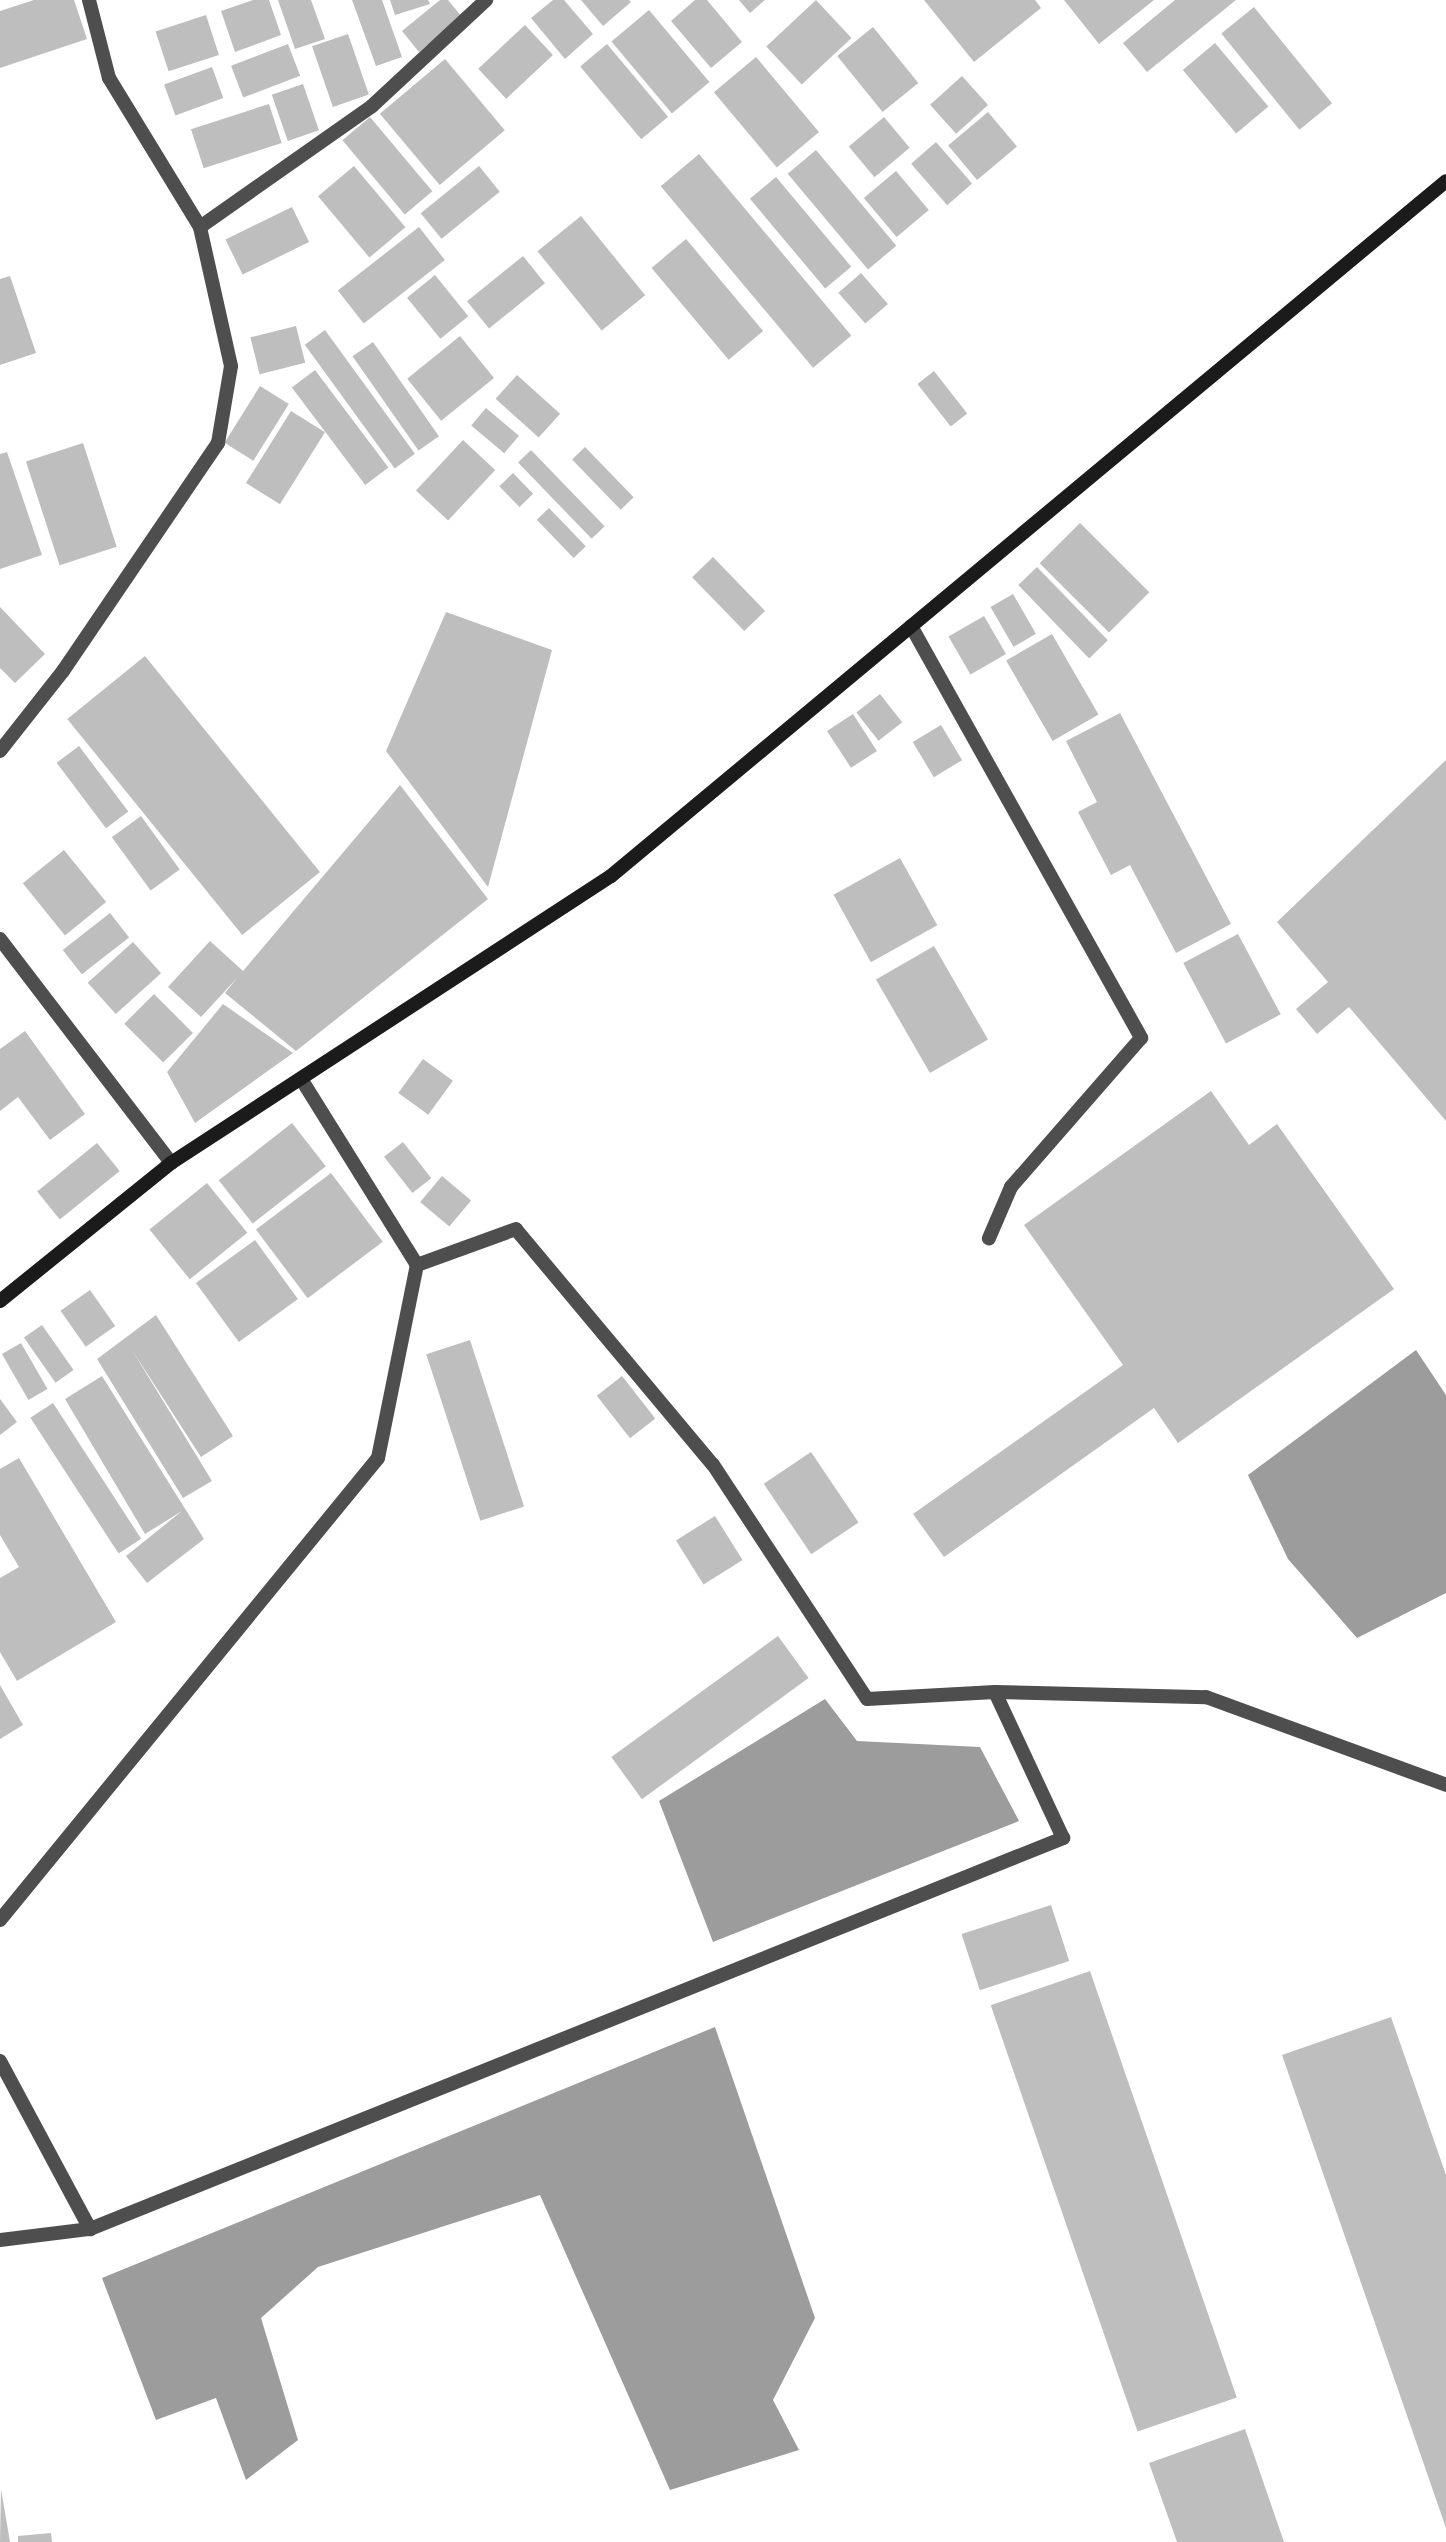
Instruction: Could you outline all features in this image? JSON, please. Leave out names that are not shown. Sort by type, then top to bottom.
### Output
[{"type":"street","points":[[0,751],[63,671],[218,443],[231,366],[200,227],[109,78],[89,0]]},
{"type":"street","points":[[200,227],[372,106],[486,0]]},
{"type":"street","points":[[0,1301],[171,1163],[611,876],[1446,180]]},
{"type":"street","points":[[911,626],[1141,1038],[1011,1187],[989,1238]]},
{"type":"street","points":[[0,939],[171,1163]]},
{"type":"street","points":[[0,1920],[378,1458],[417,1265],[301,1079]]},
{"type":"street","points":[[417,1265],[516,1230],[713,1465],[867,1699],[995,1692],[1206,1697],[1446,1785]]},
{"type":"street","points":[[0,2240],[90,2229],[1063,1838],[995,1692]]},
{"type":"street","points":[[0,2062],[90,2229]]},
{"type":"shaded area","points":[[1416,1350],[1446,1395],[1446,1593],[1357,1638],[1288,1559],[1248,1475]]},
{"type":"shaded area","points":[[825,1699],[857,1741],[980,1747],[1019,1821],[713,1942],[659,1801]]},
{"type":"shaded area","points":[[715,2027],[815,2318],[773,2400],[799,2450],[670,2490],[540,2195],[318,2267],[261,2318],[298,2440],[246,2480],[216,2398],[156,2420],[102,2278]]},
{"type":"building","points":[[34,0],[74,0],[87,39],[0,68],[0,11]]},
{"type":"building","points":[[253,0],[269,0],[281,35],[235,52],[221,11]]},
{"type":"building","points":[[278,0],[311,0],[325,39],[295,49]]},
{"type":"building","points":[[352,0],[382,0],[402,57],[376,66]]},
{"type":"building","points":[[390,0],[428,0],[430,4],[395,15]]},
{"type":"building","points":[[440,0],[448,0],[462,17],[419,52],[402,31]]},
{"type":"building","points":[[553,0],[564,0],[593,34],[565,59],[531,18]]},
{"type":"building","points":[[581,0],[629,0],[631,2],[603,26]]},
{"type":"building","points":[[695,0],[707,0],[742,42],[711,68],[671,21]]},
{"type":"building","points":[[739,0],[765,0],[750,13]]},
{"type":"building","points":[[816,0],[851,38],[802,84],[766,46]]},
{"type":"building","points":[[924,0],[1035,0],[1041,8],[974,62]]},
{"type":"building","points":[[1064,0],[1154,0],[1099,44]]},
{"type":"building","points":[[1175,0],[1236,0],[1147,72],[1123,43]]},
{"type":"building","points":[[1254,7],[1332,103],[1299,130],[1221,33]]},
{"type":"building","points":[[649,10],[709,82],[672,114],[611,41]]},
{"type":"building","points":[[206,15],[219,55],[169,71],[156,31]]},
{"type":"building","points":[[525,25],[553,55],[506,99],[478,69]]},
{"type":"building","points":[[873,27],[918,83],[883,112],[837,56]]},
{"type":"building","points":[[348,34],[369,95],[333,107],[312,46]]},
{"type":"building","points":[[1215,43],[1268,107],[1236,134],[1183,70]]},
{"type":"building","points":[[288,44],[300,76],[243,98],[231,66]]},
{"type":"building","points":[[607,44],[668,117],[641,139],[580,66]]},
{"type":"building","points":[[756,57],[819,132],[777,167],[714,92]]},
{"type":"building","points":[[445,59],[505,130],[440,185],[380,114]]},
{"type":"building","points":[[212,67],[223,98],[175,115],[164,84]]},
{"type":"building","points":[[962,76],[988,105],[956,134],[930,105]]},
{"type":"building","points":[[303,84],[319,130],[288,141],[272,95]]},
{"type":"building","points":[[269,104],[282,143],[204,168],[191,129]]},
{"type":"building","points":[[988,112],[1017,146],[977,180],[948,145]]},
{"type":"building","points":[[370,117],[432,191],[405,214],[342,140]]},
{"type":"building","points":[[884,117],[910,148],[874,177],[849,147]]},
{"type":"building","points":[[936,142],[972,184],[947,205],[911,164]]},
{"type":"building","points":[[816,150],[896,246],[868,270],[788,174]]},
{"type":"building","points":[[699,154],[851,336],[813,368],[661,186]]},
{"type":"building","points":[[354,166],[405,227],[369,257],[318,196]]},
{"type":"building","points":[[479,166],[500,192],[441,239],[421,213]]},
{"type":"building","points":[[896,171],[929,210],[897,237],[864,198]]},
{"type":"building","points":[[776,177],[851,267],[825,288],[750,199]]},
{"type":"building","points":[[292,207],[309,242],[243,274],[225,239]]},
{"type":"building","points":[[581,216],[645,295],[602,331],[537,251]]},
{"type":"building","points":[[419,227],[445,260],[364,324],[338,290]]},
{"type":"building","points":[[686,239],[763,331],[729,360],[652,268]]},
{"type":"building","points":[[523,256],[545,283],[489,329],[467,301]]},
{"type":"building","points":[[861,273],[888,304],[865,324],[838,293]]},
{"type":"building","points":[[435,275],[468,316],[440,339],[407,298]]},
{"type":"building","points":[[10,276],[36,353],[0,365],[0,279]]},
{"type":"building","points":[[296,326],[305,363],[260,374],[250,337]]},
{"type":"building","points":[[325,330],[415,454],[395,468],[305,345]]},
{"type":"building","points":[[460,336],[494,378],[441,421],[407,379]]},
{"type":"building","points":[[373,342],[439,436],[418,451],[353,356]]},
{"type":"building","points":[[315,370],[388,467],[365,485],[292,387]]},
{"type":"building","points":[[934,371],[967,414],[951,426],[917,384]]},
{"type":"building","points":[[517,375],[560,414],[539,438],[496,399]]},
{"type":"building","points":[[260,386],[289,404],[253,461],[224,443]]},
{"type":"building","points":[[486,408],[519,436],[504,453],[471,426]]},
{"type":"building","points":[[291,411],[325,432],[280,504],[246,483]]},
{"type":"building","points":[[463,440],[495,470],[448,520],[416,490]]},
{"type":"building","points":[[83,443],[117,547],[60,565],[26,462]]},
{"type":"building","points":[[585,447],[634,497],[621,510],[572,460]]},
{"type":"building","points":[[531,450],[605,526],[592,539],[518,463]]},
{"type":"building","points":[[7,452],[42,555],[0,569],[0,454]]},
{"type":"building","points":[[513,473],[533,494],[519,507],[499,486]]},
{"type":"building","points":[[549,508],[586,546],[574,558],[537,520]]},
{"type":"building","points":[[1080,523],[1149,592],[1109,633],[1040,563]]},
{"type":"building","points":[[713,557],[765,611],[744,631],[692,577]]},
{"type":"building","points":[[1037,567],[1108,640],[1089,658],[1018,585]]},
{"type":"building","points":[[1013,594],[1036,634],[1013,647],[990,607]]},
{"type":"building","points":[[0,607],[45,654],[15,683],[0,668]]},
{"type":"building","points":[[446,612],[552,650],[488,887],[386,751]]},
{"type":"building","points":[[984,616],[1006,654],[970,675],[948,636]]},
{"type":"building","points":[[1052,634],[1098,715],[1053,741],[1006,660]]},
{"type":"building","points":[[145,656],[320,872],[242,935],[67,719]]},
{"type":"building","points":[[880,694],[902,722],[879,741],[856,712]]},
{"type":"building","points":[[1120,713],[1231,924],[1176,953],[1130,865],[1111,875],[1078,812],[1097,802],[1066,741]]},
{"type":"building","points":[[853,714],[877,751],[851,768],[827,731]]},
{"type":"building","points":[[941,725],[962,760],[934,777],[913,742]]},
{"type":"building","points":[[79,746],[128,811],[106,828],[57,763]]},
{"type":"building","points":[[1446,760],[1446,1121],[1349,1007],[1317,1034],[1296,1009],[1328,982],[1277,922]]},
{"type":"building","points":[[400,785],[488,899],[296,1051],[225,993],[237,978],[201,1017],[168,987],[210,941],[243,971]]},
{"type":"building","points":[[141,816],[180,869],[151,891],[112,837]]},
{"type":"building","points":[[64,850],[106,902],[65,935],[23,883]]},
{"type":"building","points":[[900,858],[937,925],[871,962],[834,895]]},
{"type":"building","points":[[110,913],[129,937],[82,974],[63,950]]},
{"type":"building","points":[[1238,934],[1281,1014],[1226,1043],[1183,963]]},
{"type":"building","points":[[133,942],[161,973],[116,1014],[88,983]]},
{"type":"building","points":[[934,946],[988,1040],[930,1073],[876,980]]},
{"type":"building","points":[[154,994],[193,1033],[163,1063],[124,1024]]},
{"type":"building","points":[[223,1004],[293,1053],[195,1123],[167,1072]]},
{"type":"building","points":[[25,1031],[85,1114],[50,1140],[18,1097],[0,1111],[0,1049]]},
{"type":"building","points":[[423,1059],[453,1081],[428,1115],[398,1093]]},
{"type":"building","points":[[1211,1091],[1249,1145],[1277,1124],[1394,1289],[1178,1443],[1154,1408],[944,1557],[913,1514],[1123,1365],[1024,1225]]},
{"type":"building","points":[[292,1123],[326,1166],[253,1224],[219,1180]]},
{"type":"building","points":[[403,1142],[431,1178],[412,1193],[384,1157]]},
{"type":"building","points":[[97,1143],[120,1171],[60,1219],[37,1191]]},
{"type":"building","points":[[331,1173],[383,1242],[308,1298],[256,1230]]},
{"type":"building","points":[[442,1176],[471,1200],[449,1226],[420,1202]]},
{"type":"building","points":[[207,1183],[247,1233],[190,1279],[149,1230]]},
{"type":"building","points":[[255,1240],[298,1299],[239,1342],[196,1283]]},
{"type":"building","points":[[90,1290],[115,1326],[86,1347],[61,1311]]},
{"type":"building","points":[[156,1315],[233,1436],[201,1457],[132,1350],[212,1481],[183,1498],[97,1359]]},
{"type":"building","points":[[42,1325],[74,1370],[56,1383],[24,1338]]},
{"type":"building","points":[[470,1340],[524,1506],[480,1521],[426,1354]]},
{"type":"building","points":[[21,1343],[48,1389],[28,1400],[2,1354]]},
{"type":"building","points":[[102,1376],[204,1539],[147,1583],[126,1556],[182,1511],[145,1534],[65,1399]]},
{"type":"building","points":[[622,1376],[655,1419],[630,1438],[597,1396]]},
{"type":"building","points":[[0,1399],[17,1422],[0,1435]]},
{"type":"building","points":[[53,1403],[141,1539],[119,1554],[30,1418]]},
{"type":"building","points":[[811,1452],[859,1522],[811,1554],[764,1484]]},
{"type":"building","points":[[19,1458],[116,1622],[17,1681],[0,1652],[0,1578],[19,1567],[0,1535],[0,1469]]},
{"type":"building","points":[[715,1516],[743,1560],[704,1584],[676,1540]]},
{"type":"building","points":[[778,1636],[809,1678],[642,1799],[611,1757]]},
{"type":"building","points":[[0,1685],[23,1725],[0,1739]]},
{"type":"building","points":[[1051,1905],[1069,1961],[980,1990],[962,1934]]},
{"type":"building","points":[[1090,1971],[1237,2397],[1138,2432],[991,2005]]},
{"type":"building","points":[[1391,2017],[1446,2175],[1446,2528],[1282,2055]]},
{"type":"building","points":[[1245,2429],[1284,2542],[1177,2542],[1149,2463]]},
{"type":"building","points":[[1,2489],[10,2542],[0,2542]]},
{"type":"building","points":[[51,2533],[52,2542],[18,2542],[18,2536]]}]
